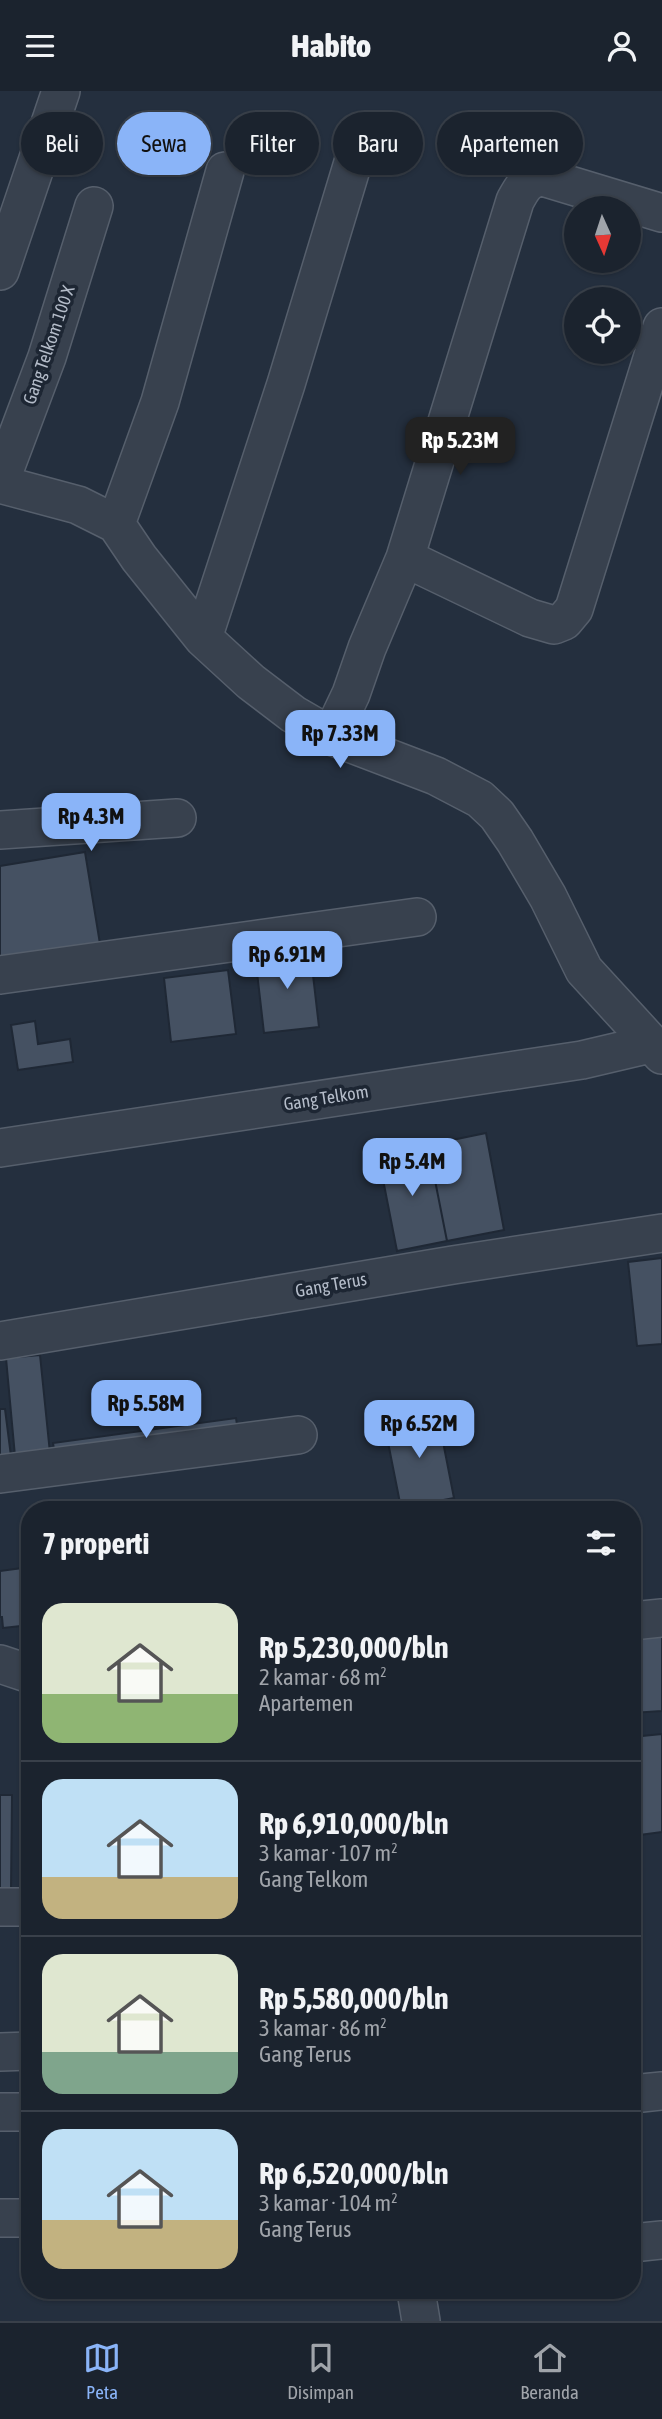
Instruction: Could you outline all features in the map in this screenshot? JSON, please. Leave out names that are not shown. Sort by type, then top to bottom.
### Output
[{"type":"street","points":[[0,271],[61,91]]},
{"type":"street","points":[[116,524],[160,402],[225,171]]},
{"type":"street","points":[[202,638],[282,397],[349,175]]},
{"type":"street","points":[[331,736],[351,694],[367,648],[405,558],[515,201],[526,183],[543,177],[662,213]]},
{"type":"street","name":"Gang Telkom 100 X","points":[[0,483],[47,357],[94,206]]},
{"type":"street","points":[[405,558],[530,618],[554,625],[564,621],[574,609],[662,327]]},
{"type":"street","points":[[0,483],[78,505],[116,524],[139,558],[202,638],[251,683],[293,715],[331,736],[436,776],[480,799],[497,815],[515,841],[584,970],[656,1049]]},
{"type":"street","points":[[0,830],[177,818]]},
{"type":"street","points":[[0,975],[417,917]]},
{"type":"street","name":"Gang Telkom","points":[[0,1148],[656,1049]]},
{"type":"street","name":"Gang Terus","points":[[0,1341],[440,1267],[662,1233]]},
{"type":"street","points":[[0,1474],[298,1435]]},
{"type":"street","points":[[641,1620],[662,1618]]},
{"type":"street","points":[[0,1664],[21,1671]]},
{"type":"street","points":[[0,1907],[21,1907]]},
{"type":"street","points":[[0,2052],[21,2051]]},
{"type":"street","points":[[641,2093],[662,2091]]},
{"type":"street","points":[[0,2112],[21,2112]]},
{"type":"street","points":[[0,2218],[21,2218]]},
{"type":"street","points":[[641,2242],[662,2241]]},
{"type":"street","points":[[417,2299],[421,2321]]},
{"type":"building","points":[[85,852],[101,950],[0,966],[0,866]]},
{"type":"building","points":[[310,949],[319,1027],[264,1033],[255,955]]},
{"type":"building","points":[[228,970],[236,1034],[171,1042],[164,978]]},
{"type":"building","points":[[35,1021],[38,1044],[70,1039],[73,1062],[18,1070],[11,1025]]},
{"type":"building","points":[[486,1133],[504,1230],[447,1241],[428,1145]]},
{"type":"building","points":[[428,1145],[447,1241],[397,1251],[378,1154]]},
{"type":"building","points":[[662,1258],[662,1344],[637,1346],[628,1262]]},
{"type":"building","points":[[40,1355],[51,1463],[16,1467],[6,1358]]},
{"type":"building","points":[[0,1409],[5,1409],[13,1472],[0,1474]]},
{"type":"building","points":[[437,1411],[454,1498],[438,1501],[400,1501],[384,1422]]},
{"type":"building","points":[[236,1418],[239,1437],[56,1462],[53,1443]]},
{"type":"building","points":[[21,1568],[21,1626],[3,1628],[0,1617],[0,1571]]},
{"type":"building","points":[[662,1630],[662,1711],[641,1712],[641,1632]]},
{"type":"building","points":[[662,1734],[662,1832],[641,1835],[641,1736]]},
{"type":"building","points":[[0,1795],[12,1795],[11,1890],[0,1890]]}]
